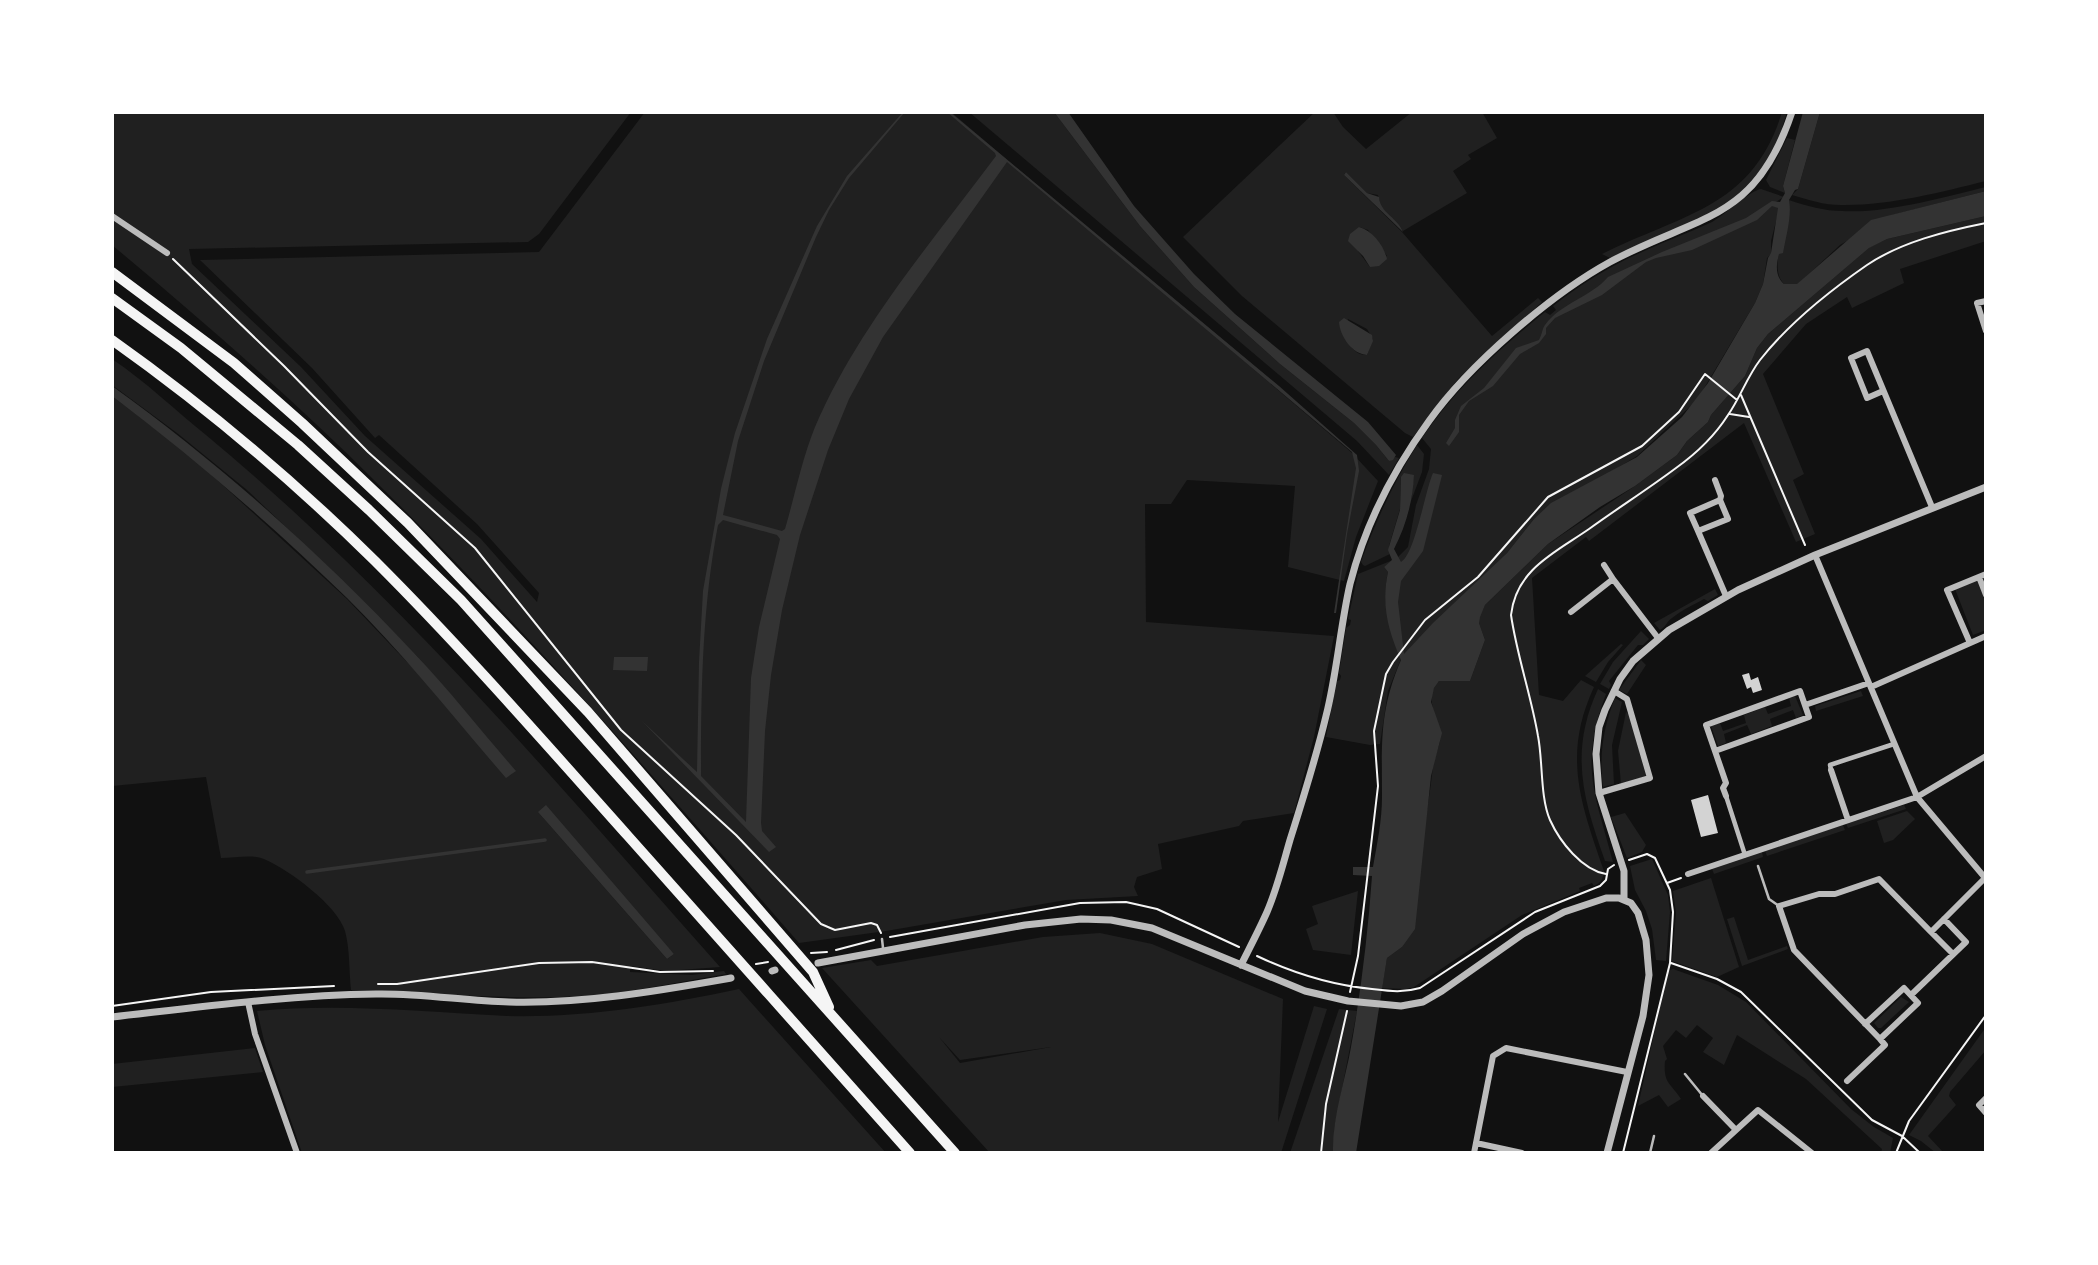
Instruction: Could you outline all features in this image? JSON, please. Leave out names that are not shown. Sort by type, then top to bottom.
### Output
[{"type":"highway","points":[[112,272],[234,363],[408,523],[589,712],[795,951],[815,967],[833,1016]]},
{"type":"highway","points":[[112,298],[181,348],[243,398],[369,510],[461,600],[955,1153]]},
{"type":"highway","points":[[112,340],[237,437],[328,517],[413,599],[549,747],[910,1153]]},
{"type":"street","points":[[1241,965],[1273,895],[1315,761],[1354,570],[1373,520],[1401,463],[1429,420],[1453,390],[1549,303],[1611,262],[1700,223],[1744,195],[1763,175],[1774,157],[1792,112]]},
{"type":"street","points":[[112,216],[167,253]]},
{"type":"street","points":[[1986,301],[1977,303],[1986,331]]},
{"type":"street","points":[[1884,391],[1867,398],[1851,358],[1867,351],[1884,391],[1932,507]]},
{"type":"street","points":[[1698,531],[1728,519],[1715,480]]},
{"type":"street","points":[[1623,899],[1624,871],[1599,793],[1596,773],[1597,739],[1605,709],[1633,661],[1658,638],[1726,596],[1815,555],[1986,486]]},
{"type":"street","points":[[1720,500],[1690,513],[1726,596]]},
{"type":"street","points":[[1815,555],[1917,797],[1986,878],[1931,932]]},
{"type":"street","points":[[1604,565],[1658,638]]},
{"type":"street","points":[[1970,643],[1947,590],[1982,575],[1986,595]]},
{"type":"street","points":[[1571,612],[1613,579]]},
{"type":"street","points":[[1805,705],[1870,685],[1986,636]]},
{"type":"street","points":[[1599,793],[1650,778],[1627,698],[1614,691]]},
{"type":"street","points":[[1715,751],[1809,717],[1800,691],[1706,725],[1726,783],[1723,788],[1745,855]]},
{"type":"street","points":[[1848,820],[1830,765],[1894,744]]},
{"type":"street","points":[[1688,874],[1917,797],[1986,756]]},
{"type":"street","points":[[1847,1081],[1885,1045],[1794,950],[1780,906],[1819,894],[1835,894],[1879,879],[1953,954]]},
{"type":"street","points":[[815,967],[1024,925],[1081,919],[1136,923],[1152,928],[1275,981],[1305,991],[1350,1001],[1401,1006],[1423,1002],[1523,934],[1564,912],[1606,898],[1623,899],[1634,905],[1640,918],[1647,948],[1649,975],[1643,1016],[1607,1153]]},
{"type":"street","points":[[1911,995],[1966,942],[1944,919]]},
{"type":"street","points":[[112,1017],[290,996],[380,993],[510,1002],[559,1000],[631,995],[730,978]]},
{"type":"street","points":[[1865,1024],[1904,988],[1919,1003],[1880,1039]]},
{"type":"street","points":[[247,1002],[255,1034],[297,1153]]},
{"type":"street","points":[[1474,1153],[1493,1056],[1506,1048],[1627,1072]]},
{"type":"street","points":[[1703,1096],[1736,1130]]},
{"type":"street","points":[[1986,1098],[1979,1105],[1986,1113]]},
{"type":"street","points":[[1711,1153],[1758,1111],[1812,1153]]},
{"type":"street","points":[[1476,1143],[1522,1153]]},
{"type":"lane","points":[[1758,866],[1769,899],[1780,906]]},
{"type":"lane","points":[[881,939],[884,951]]},
{"type":"lane","points":[[1685,1074],[1703,1096]]},
{"type":"lane","points":[[1650,1153],[1654,1136]]},
{"type":"path","points":[[1248,951],[1293,973],[1350,987],[1407,992],[1420,988],[1535,912],[1600,886],[1606,880],[1607,874],[1596,872],[1576,856],[1560,836],[1548,814],[1538,735],[1511,615],[1513,603],[1530,573],[1548,555],[1582,534],[1701,449],[1729,414],[1758,363],[1783,334],[1839,285],[1869,263],[1893,250],[1986,223]]},
{"type":"path","points":[[167,253],[368,452],[475,548],[621,730],[736,835],[821,924],[835,930],[874,923],[881,939]]},
{"type":"path","points":[[1350,987],[1358,956],[1378,786],[1375,722],[1387,674],[1398,656],[1425,620],[1485,570],[1548,497],[1642,446],[1679,412],[1706,375],[1737,400]]},
{"type":"path","points":[[1740,394],[1805,545]]},
{"type":"path","points":[[1729,414],[1750,417]]},
{"type":"path","points":[[1623,1153],[1670,963],[1673,912],[1670,890],[1657,861],[1651,855]]},
{"type":"path","points":[[1667,883],[1688,874]]},
{"type":"path","points":[[371,985],[397,984],[538,963],[592,962],[660,972]]},
{"type":"path","points":[[1670,963],[1717,979],[1741,992],[1872,1121],[1902,1136],[1920,1153]]},
{"type":"path","points":[[112,1006],[211,992],[344,985]]},
{"type":"path","points":[[1321,1153],[1326,1104],[1350,1001]]},
{"type":"path","points":[[1896,1153],[1909,1121],[1986,1015]]},
{"type":"shaded area","points":[[112,112],[631,112],[539,234],[528,242],[189,249],[192,264],[301,367],[365,436],[481,539],[537,602],[539,593],[477,524],[379,435],[375,438],[312,368],[200,260],[539,252],[645,112],[951,112],[1351,452],[1378,481],[1356,537],[1344,581],[1288,567],[1295,486],[1187,480],[1171,504],[1145,504],[1146,622],[1334,636],[1314,737],[1294,813],[1243,821],[1239,826],[1158,844],[1162,869],[1137,877],[1134,887],[1138,896],[1066,900],[799,943],[594,710],[435,541],[282,393],[112,245]]},
{"type":"shaded area","points":[[905,112],[849,178],[816,237],[764,361],[738,441],[723,515],[782,531],[785,529],[802,464],[832,390],[874,320],[996,156],[947,112],[1279,386],[1357,455],[1359,471],[1334,613],[1356,468],[1352,452],[1007,162],[883,337],[849,399],[828,450],[800,535],[782,610],[771,675],[765,731],[761,823],[762,831],[776,847],[769,852],[642,721],[697,772],[703,591],[721,489],[735,433],[767,339],[817,226],[847,176]],"holes":[[[723,520],[777,535],[780,539],[759,627],[751,678],[746,822],[701,776],[702,681],[709,587],[718,525]]]},
{"type":"shaded area","points":[[969,112],[1054,112],[1140,226],[1194,287],[1280,364],[1354,423],[1389,461],[1395,457],[1399,458],[1389,475],[1357,441]]},
{"type":"shaded area","points":[[1054,112],[1068,112],[1134,206],[1194,274],[1235,314],[1368,422],[1396,455],[1393,460],[1389,461],[1354,423],[1280,364],[1194,287],[1140,226]]},
{"type":"shaded area","points":[[1315,112],[1333,112],[1343,127],[1366,149],[1412,112],[1482,112],[1497,138],[1468,155],[1471,159],[1453,171],[1467,193],[1403,231],[1381,207],[1378,195],[1367,193],[1346,172],[1344,175],[1402,232],[1492,336],[1538,298],[1542,302],[1458,379],[1413,437],[1242,296],[1183,237]],"holes":[[[1359,227],[1368,230],[1387,256],[1370,267],[1358,251]],[[1348,319],[1367,329],[1373,339],[1367,355],[1355,351],[1343,335]]]},
{"type":"shaded area","points":[[1782,112],[1787,112],[1777,144],[1761,170],[1738,195],[1712,213],[1610,258],[1602,254],[1686,217],[1733,189],[1753,169],[1769,144]]},
{"type":"shaded area","points":[[1803,112],[1820,112],[1798,189],[1789,200],[1787,233],[1777,266],[1779,277],[1784,284],[1797,284],[1871,220],[1986,191],[1986,216],[1887,239],[1869,248],[1768,334],[1757,348],[1745,376],[1677,455],[1548,544],[1485,605],[1479,623],[1485,640],[1470,681],[1439,681],[1434,688],[1431,702],[1442,733],[1431,776],[1415,929],[1402,947],[1387,958],[1356,1153],[1333,1153],[1337,1113],[1361,983],[1372,876],[1353,875],[1353,867],[1373,867],[1381,815],[1385,712],[1401,660],[1387,617],[1385,595],[1388,572],[1384,567],[1392,560],[1388,550],[1400,510],[1401,477],[1404,473],[1414,475],[1408,513],[1394,549],[1401,562],[1411,547],[1433,473],[1442,475],[1423,551],[1401,581],[1398,602],[1404,654],[1507,553],[1534,519],[1551,503],[1637,457],[1682,417],[1708,383],[1755,303],[1771,253],[1778,208],[1772,206],[1757,220],[1692,250],[1646,262],[1602,295],[1555,318],[1546,328],[1546,334],[1539,343],[1520,354],[1493,386],[1469,401],[1459,415],[1459,432],[1449,446],[1446,443],[1455,428],[1455,420],[1461,406],[1484,388],[1516,348],[1539,340],[1552,317],[1608,277],[1746,218],[1772,201],[1780,202],[1785,193],[1783,186]]},
{"type":"shaded area","points":[[1820,112],[1986,112],[1986,181],[1881,203],[1832,205],[1792,195],[1798,189]]},
{"type":"shaded area","points":[[1787,138],[1795,140],[1783,186],[1785,193],[1770,187],[1766,180]]},
{"type":"shaded area","points":[[1346,172],[1367,193],[1379,197],[1382,207],[1403,232],[1344,175]]},
{"type":"shaded area","points":[[1986,187],[1986,191],[1892,215],[1840,245],[1797,285],[1784,284],[1779,277],[1778,256],[1789,200],[1836,211],[1877,210]]},
{"type":"shaded area","points":[[1761,189],[1784,197],[1774,203],[1779,209],[1763,284],[1755,303],[1697,400],[1637,456],[1534,519],[1507,553],[1404,655],[1401,645],[1403,643],[1398,646],[1393,556],[1398,557],[1408,547],[1416,505],[1429,469],[1431,449],[1422,438],[1435,420],[1463,386],[1511,340],[1545,312],[1550,315],[1556,310],[1553,306],[1574,290],[1630,257],[1712,222]]},
{"type":"shaded area","points":[[1986,216],[1986,241],[1900,269],[1904,283],[1852,308],[1847,297],[1806,324],[1763,374],[1804,474],[1793,480],[1815,534],[1796,542],[1744,423],[1589,541],[1586,537],[1532,578],[1539,695],[1563,701],[1581,680],[1594,687],[1584,712],[1577,758],[1582,802],[1604,871],[1602,878],[1594,886],[1592,883],[1579,888],[1580,891],[1522,915],[1414,987],[1382,988],[1387,958],[1402,947],[1440,741],[1432,695],[1439,681],[1470,681],[1485,640],[1479,617],[1485,605],[1548,544],[1677,455],[1745,376],[1757,348],[1768,334],[1870,247],[1887,239]]},
{"type":"shaded area","points":[[1359,227],[1373,235],[1383,249],[1387,259],[1379,266],[1370,267],[1348,241],[1350,234]]},
{"type":"shaded area","points":[[1344,318],[1372,335],[1373,341],[1367,355],[1356,351],[1344,338],[1339,322]]},
{"type":"shaded area","points":[[112,359],[206,435],[344,559],[536,759],[720,967],[666,971],[630,966],[630,972],[692,975],[724,971],[726,974],[623,992],[561,997],[351,990],[345,931],[323,900],[286,871],[264,859],[249,856],[221,858],[206,777],[112,786],[112,396],[191,456],[347,599],[515,771],[416,655],[333,572],[247,490],[112,385]],"holes":[[[538,812],[674,954],[667,959]]]},
{"type":"shaded area","points":[[112,386],[232,479],[344,581],[415,654],[516,771],[506,778],[409,664],[347,598],[232,493],[112,396]]},
{"type":"shaded area","points":[[1417,445],[1424,454],[1422,472],[1411,501],[1414,475],[1401,477],[1400,509],[1389,546],[1390,554],[1365,566],[1361,562],[1379,516]]},
{"type":"shaded area","points":[[1393,560],[1384,567],[1388,572],[1386,606],[1401,659],[1388,691],[1380,744],[1370,745],[1326,737],[1337,681],[1341,676],[1339,673],[1346,628],[1350,625],[1351,620],[1348,619],[1358,574]]},
{"type":"shaded area","points":[[1978,580],[1986,599],[1986,630],[1973,635],[1955,589]]},
{"type":"shaded area","points":[[1715,589],[1718,595],[1684,610],[1660,630],[1654,623]]},
{"type":"shaded area","points":[[1641,631],[1649,639],[1643,645],[1638,645],[1609,681],[1609,689],[1600,684],[1613,662]]},
{"type":"shaded area","points":[[1623,645],[1596,682],[1585,676]]},
{"type":"shaded area","points":[[614,657],[648,657],[647,671],[613,670]]},
{"type":"shaded area","points":[[1641,660],[1646,665],[1627,694],[1619,690]]},
{"type":"shaded area","points":[[1598,689],[1606,694],[1593,741],[1593,779],[1613,862],[1605,861],[1585,796],[1582,775],[1584,734]]},
{"type":"shaded area","points":[[1861,691],[1863,696],[1816,711],[1815,706]]},
{"type":"shaded area","points":[[1795,696],[1803,715],[1796,718],[1793,710],[1770,719],[1772,726],[1751,734],[1747,725],[1724,734],[1726,743],[1718,746],[1711,726],[1720,723],[1723,731],[1746,723],[1744,715],[1765,707],[1768,714],[1791,706],[1789,698]]},
{"type":"shaded area","points":[[1615,698],[1622,702],[1612,745],[1614,784],[1603,787],[1603,742]]},
{"type":"shaded area","points":[[1626,712],[1629,714],[1646,776],[1621,784],[1618,751]]},
{"type":"shaded area","points":[[546,805],[674,954],[667,959],[538,812]]},
{"type":"shaded area","points":[[1904,805],[1906,809],[1848,828],[1846,824]]},
{"type":"shaded area","points":[[1907,811],[1915,819],[1893,840],[1884,843],[1877,821]]},
{"type":"shaded area","points":[[1625,813],[1646,845],[1642,852],[1627,858],[1611,817]]},
{"type":"shaded area","points":[[1843,825],[1845,830],[1767,856],[1765,851]]},
{"type":"shaded area","points":[[1762,852],[1763,857],[1714,874],[1712,869]]},
{"type":"shaded area","points":[[1652,859],[1668,895],[1670,912],[1666,961],[1656,960],[1652,929],[1635,890],[1630,866]]},
{"type":"shaded area","points":[[1711,878],[1739,967],[1717,977],[1672,961],[1676,913],[1673,891]]},
{"type":"shaded area","points":[[1358,891],[1351,955],[1313,950],[1306,929],[1318,924],[1312,906]]},
{"type":"shaded area","points":[[1734,917],[1748,960],[1787,946],[1788,949],[1742,966],[1727,919]]},
{"type":"shaded area","points":[[1100,933],[1152,944],[1283,999],[1278,1122],[1314,1006],[1327,1009],[1281,1153],[990,1153],[822,968],[871,960],[877,966],[1043,937]],"holes":[[[939,1037],[960,1060],[1051,1047],[960,1063]]]},
{"type":"shaded area","points":[[1673,969],[1718,985],[1746,1002],[1851,1109],[1893,1138],[1890,1153],[1881,1153],[1882,1149],[1806,1079],[1737,1035],[1724,1065],[1703,1052],[1713,1038],[1697,1025],[1686,1038],[1676,1030],[1663,1046],[1667,1059],[1665,1069],[1668,1083],[1681,1099],[1668,1107],[1659,1095],[1638,1106],[1668,971]]},
{"type":"shaded area","points":[[739,989],[886,1153],[302,1153],[265,1045],[257,1011],[351,1008],[507,1016],[565,1015],[653,1005]]},
{"type":"shaded area","points":[[1901,997],[1909,1002],[1878,1028],[1874,1023]]},
{"type":"shaded area","points":[[1339,1009],[1357,1011],[1335,1125],[1333,1153],[1290,1153]]},
{"type":"shaded area","points":[[1986,1027],[1986,1050],[1950,1092],[1949,1096],[1956,1105],[1928,1136],[1944,1153],[1936,1153],[1909,1135]]},
{"type":"shaded area","points":[[255,1048],[263,1072],[112,1087],[112,1064]]},
{"type":"building","points":[[1749,673],[1751,680],[1758,677],[1762,690],[1753,693],[1751,687],[1747,689],[1742,675]]},
{"type":"building","points":[[1708,795],[1718,833],[1701,837],[1691,800]]},
{"type":"waterway","points":[[307,872],[545,840]]}]
